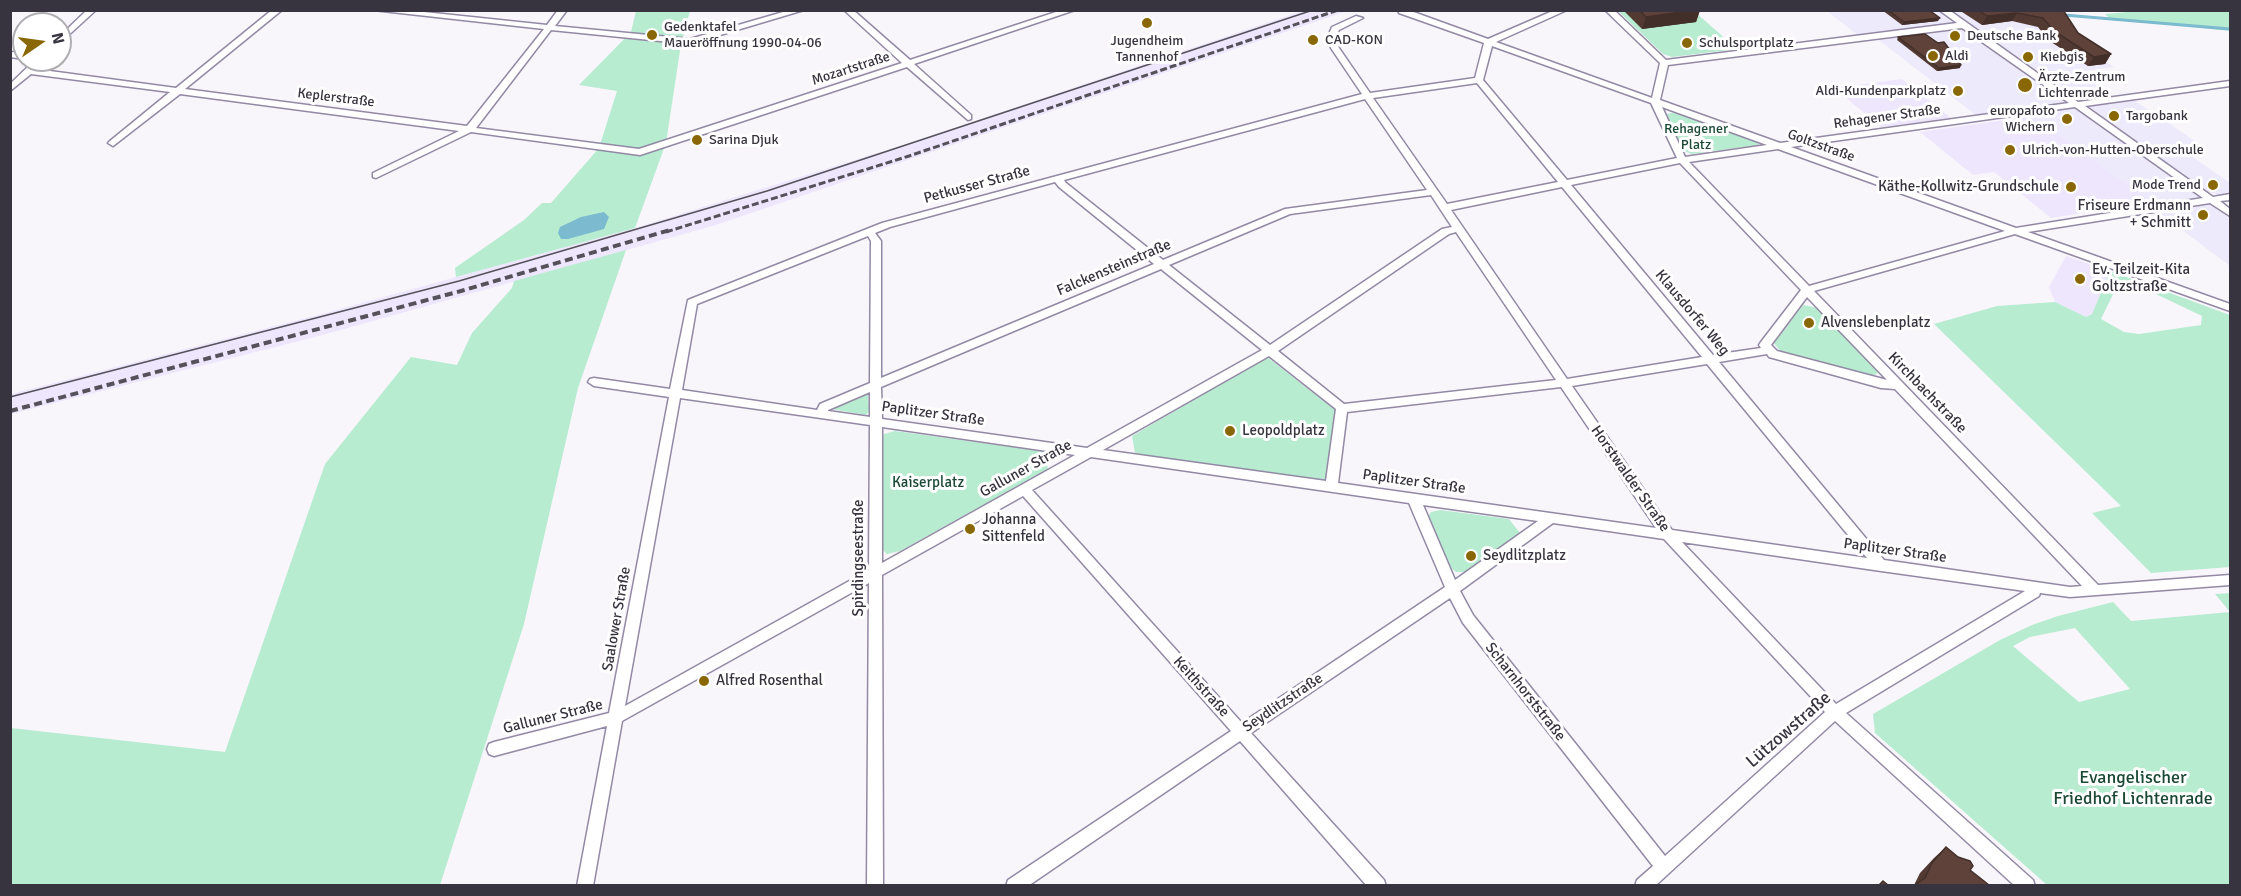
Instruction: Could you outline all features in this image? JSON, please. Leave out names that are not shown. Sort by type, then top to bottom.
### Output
[{"type":"street","points":[[72,29],[92,10]]},
{"type":"street","points":[[113,142],[278,10]]},
{"type":"street","points":[[377,10],[680,42],[694,41],[800,10]]},
{"type":"street","points":[[376,175],[470,129],[563,10]]},
{"type":"street","points":[[848,10],[968,117]]},
{"type":"street","name":"Mozartstraße","points":[[640,152],[1071,10]]},
{"type":"street","points":[[1479,80],[1489,42],[1563,10]]},
{"type":"street","points":[[1609,10],[1664,63]]},
{"type":"street","points":[[1943,10],[2230,213]]},
{"type":"street","name":"Goltzstraße","points":[[1402,11],[2230,308]]},
{"type":"street","name":"Horstwalder Straße","points":[[1359,18],[1335,29],[1331,39],[1668,535],[1835,712],[2027,885]]},
{"type":"street","points":[[1664,63],[1963,25]]},
{"type":"street","points":[[1656,102],[1664,63]]},
{"type":"street","points":[[10,89],[28,72]]},
{"type":"street","name":"Keplerstraße","points":[[36,72],[640,152]]},
{"type":"street","name":"Petkusser Straße","points":[[675,393],[692,302],[870,232],[1058,178],[1367,95],[1479,80]]},
{"type":"street","name":"Klausdorfer Weg","points":[[1479,80],[1881,566]]},
{"type":"street","name":"Rehagener Straße","points":[[1444,208],[1682,160],[2230,83]]},
{"type":"street","name":"Kirchbachstraße","points":[[1656,102],[1682,160],[2094,589]]},
{"type":"street","points":[[1058,178],[1062,185],[1342,408],[1564,383],[1769,350]]},
{"type":"street","name":"Falckensteinstraße","points":[[820,414],[824,407],[1288,211],[1433,192]]},
{"type":"street","points":[[1898,385],[1870,381],[1773,354],[1765,345],[1807,290],[2015,231],[2230,197]]},
{"type":"street","name":"Galluner Straße","points":[[494,749],[615,718],[1271,350],[1446,231],[1458,229]]},
{"type":"street","name":"Spirdingseestraße","points":[[870,232],[876,241],[875,885]]},
{"type":"street","name":"Paplitzer Straße","points":[[594,382],[2070,592],[2230,580]]},
{"type":"street","name":"Saalower Straße","points":[[585,885],[675,393]]},
{"type":"street","points":[[1331,487],[1342,408]]},
{"type":"street","name":"Keithstraße","points":[[1024,489],[1378,885]]},
{"type":"street","name":"Scharnhorststraße","points":[[1414,499],[1452,589],[1468,619],[1664,867]]},
{"type":"street","name":"Seydlitzstraße","points":[[1014,885],[1452,589],[1550,519]]},
{"type":"street","name":"Lützowstraße","points":[[1643,885],[1835,712],[2034,592],[2031,587]]},
{"type":"shaded area","points":[[1302,11],[1347,11],[716,225],[323,335],[11,414],[11,394],[329,312],[635,228],[900,146]]},
{"type":"shaded area","points":[[1827,11],[1937,11],[1953,23],[1859,36]]},
{"type":"shaded area","points":[[1950,11],[2054,11],[2072,40],[2114,67],[2078,72],[2113,97],[2083,101],[2076,99]]},
{"type":"shaded area","points":[[1961,28],[2066,103],[1976,115],[1876,38]]},
{"type":"shaded area","points":[[1902,79],[1951,118],[1881,127],[1834,88]]},
{"type":"shaded area","points":[[2132,99],[2198,143],[2177,146],[2230,183],[2230,193],[2220,195],[2208,192],[2088,107]]},
{"type":"shaded area","points":[[2072,108],[2200,197],[2153,205],[2030,114]]},
{"type":"shaded area","points":[[2033,116],[2150,202],[2051,218],[1994,172],[1973,175],[1920,132]]},
{"type":"shaded area","points":[[2208,204],[2230,218],[2230,266],[2158,212]]},
{"type":"shaded area","name":"Ev. Teilzeit-Kita Goltzstraße","points":[[2066,256],[2110,271],[2092,314],[2086,317],[2055,302],[2049,287]]},
{"type":"green space","points":[[636,11],[690,11],[681,44],[666,143],[635,228],[456,277],[455,268],[524,220],[542,203],[551,203],[599,148],[617,91],[579,85],[631,32]]},
{"type":"green space","points":[[1618,11],[1694,11],[1737,49],[1672,57],[1663,54]]},
{"type":"green space","points":[[2138,11],[2230,11],[2230,31],[2110,19],[2105,14]]},
{"type":"green space","name":"Rehagener Platz","points":[[1676,112],[1756,141],[1759,145],[1691,154],[1683,150],[1667,114]]},
{"type":"green space","points":[[626,250],[578,388],[524,624],[440,885],[11,885],[11,728],[225,752],[325,464],[411,357],[457,365],[472,333],[512,288],[514,281]]},
{"type":"green space","points":[[2110,271],[2230,315],[2230,567],[2151,573],[2092,513],[2121,506],[1934,324],[1997,306],[2055,302],[2086,317],[2092,314]],"holes":[[[2119,282],[2135,284],[2202,316],[2201,325],[2139,334],[2124,332],[2101,319]]]},
{"type":"green space","points":[[1803,305],[1818,308],[1878,372],[1873,377],[1781,352],[1774,343]]},
{"type":"green space","name":"Leopoldplatz","points":[[1267,357],[1335,410],[1326,480],[1139,456],[1135,453],[1132,436]]},
{"type":"green space","points":[[866,394],[869,411],[866,415],[831,409]]},
{"type":"green space","name":"Kaiserplatz","points":[[895,431],[1041,451],[1045,454],[1048,469],[900,551],[887,554],[881,548],[881,440],[884,434]]},
{"type":"green space","points":[[1440,510],[1509,519],[1520,533],[1465,572],[1456,572],[1449,567],[1427,518],[1431,512]]},
{"type":"green space","points":[[2230,593],[2230,612],[2215,594]]},
{"type":"green space","name":"Evangelischer Friedhof Lichtenrade","points":[[2113,602],[2131,621],[2230,612],[2230,885],[2047,885],[1875,733],[1873,714],[2000,640],[2032,625]],"holes":[[[2075,628],[2130,689],[2079,702],[2013,646],[2030,637]]]},
{"type":"water","points":[[604,212],[609,217],[604,229],[561,239],[558,233],[560,227],[581,217]]},
{"type":"building","points":[[1639,10],[1695,10],[1646,17]]},
{"type":"building","points":[[1888,10],[1929,10],[1940,18],[1904,22]]},
{"type":"building","points":[[1978,10],[2063,10],[2078,33],[2111,54],[2094,57],[2054,31],[2043,18],[2017,13],[1987,16]]},
{"type":"building","name":"Aldi","points":[[1925,34],[1938,43],[1944,42],[1961,65],[1939,68],[1898,37]]},
{"type":"building","points":[[1946,847],[1958,857],[1970,861],[1973,866],[1970,870],[1989,885],[1915,885],[1925,878],[1932,863]]},
{"type":"waterway","points":[[2064,15],[2230,29]]},
{"type":"tram line","points":[[10,397],[459,281],[767,191],[1313,10]]},
{"type":"railway","points":[[666,232],[909,156],[1338,10]]},
{"type":"railway","points":[[10,411],[461,291],[670,230]]},
{"type":"place","name":"Jugendheim Tannenhof","points":[[1147,23]]},
{"type":"place","name":"Gedenktafel Maueröffnung 1990-04-06","points":[[652,35]]},
{"type":"place","name":"Deutsche Bank","points":[[1955,36]]},
{"type":"place","name":"CAD-KON","points":[[1313,40]]},
{"type":"place","name":"Schulsportplatz","points":[[1687,43]]},
{"type":"place","name":"Aldi","points":[[1933,56]]},
{"type":"place","name":"Kiebgis","points":[[2028,57]]},
{"type":"place","name":"Ärzte-Zentrum Lichtenrade","points":[[2025,85]]},
{"type":"place","name":"Aldi-Kundenparkplatz","points":[[1958,91]]},
{"type":"place","name":"Targobank","points":[[2114,116]]},
{"type":"place","name":"europafoto Wichern","points":[[2067,119]]},
{"type":"place","name":"Sarina Djuk","points":[[697,140]]},
{"type":"place","name":"Ulrich-von-Hutten-Oberschule","points":[[2010,150]]},
{"type":"place","name":"Mode Trend","points":[[2213,185]]},
{"type":"place","name":"Käthe-Kollwitz-Grundschule","points":[[2071,187]]},
{"type":"place","name":"Friseure Erdmann + Schmitt","points":[[2203,215]]},
{"type":"place","name":"Ev. Teilzeit-Kita Goltzstraße","points":[[2080,279]]},
{"type":"place","name":"Alvenslebenplatz","points":[[1809,323]]},
{"type":"place","name":"Leopoldplatz","points":[[1230,431]]},
{"type":"place","name":"Johanna Sittenfeld","points":[[970,529]]},
{"type":"place","name":"Seydlitzplatz","points":[[1471,556]]},
{"type":"place","name":"Alfred Rosenthal","points":[[704,681]]}]
